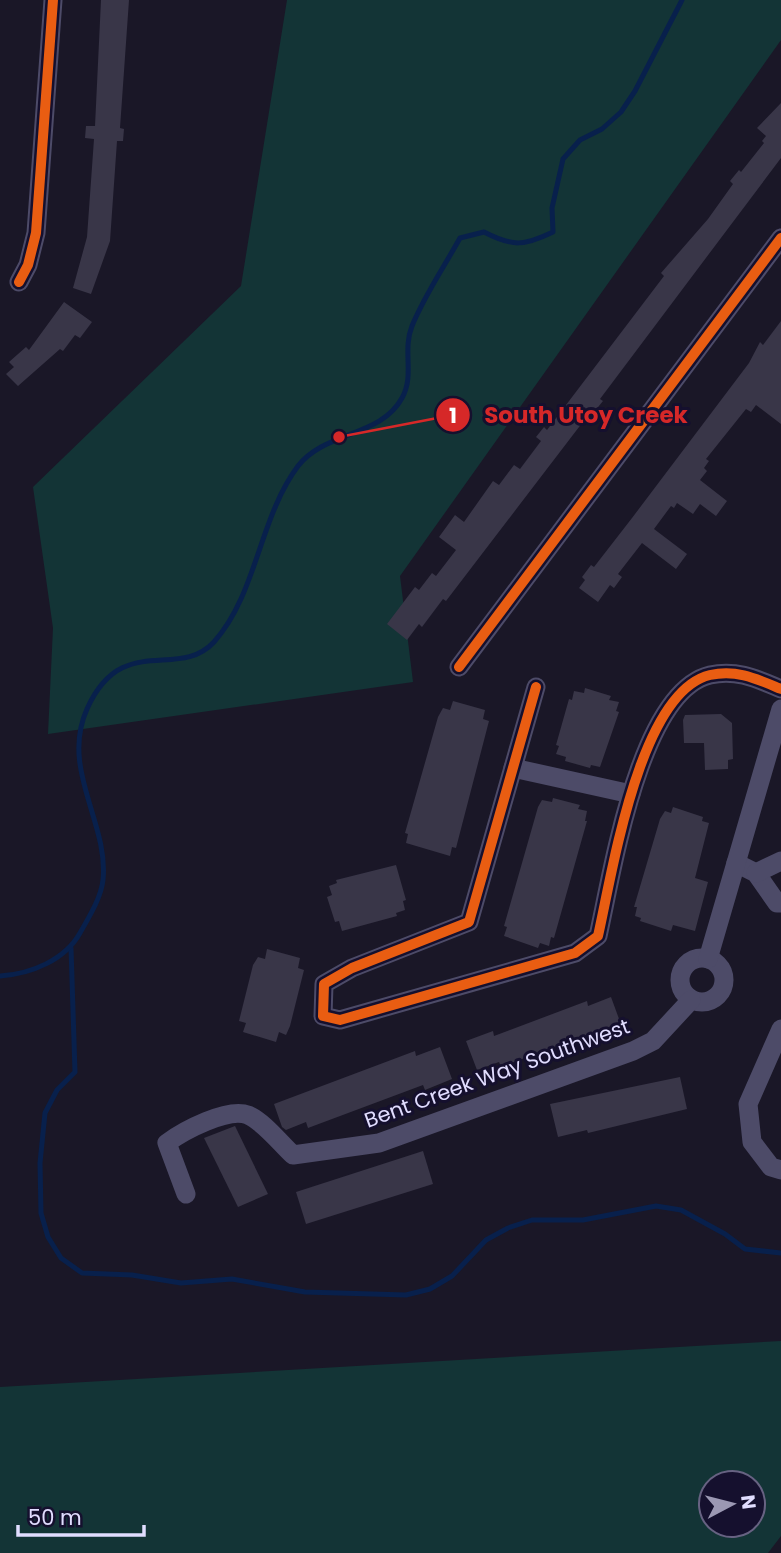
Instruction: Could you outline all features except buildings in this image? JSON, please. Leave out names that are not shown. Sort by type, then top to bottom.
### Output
[{"type":"street","points":[[19,282],[28,265],[36,233],[53,0]]},
{"type":"street","points":[[459,667],[781,238]]},
{"type":"street","points":[[536,687],[469,922],[352,968],[324,984],[323,1016],[340,1020],[575,953],[598,936],[639,762],[676,699],[692,683],[708,676],[745,674],[781,689]]},
{"type":"street","points":[[708,959],[781,709]]},
{"type":"street","points":[[513,768],[631,794]]},
{"type":"street","points":[[736,863],[772,875],[781,903]]},
{"type":"street","points":[[708,959],[723,972],[723,988],[711,1001],[700,1003],[691,1000],[681,988],[680,977],[684,967],[692,960],[708,959]]},
{"type":"street","name":"Bent Creek Way Southwest","points":[[186,1194],[167,1143],[178,1134],[211,1120],[234,1114],[248,1115],[293,1155],[379,1143],[632,1051],[653,1041],[691,1000]]},
{"type":"street","points":[[781,1029],[748,1104],[752,1142],[771,1167],[781,1170]]},
{"type":"green space","points":[[287,0],[781,0],[781,40],[400,576],[413,682],[48,734],[53,628],[33,487],[241,286]]},
{"type":"green space","points":[[781,1341],[781,1536],[768,1553],[0,1553],[0,1387]]},
{"type":"waterway","points":[[0,976],[35,969],[66,951],[80,933],[100,894],[103,859],[79,753],[80,731],[87,709],[101,685],[117,671],[133,664],[184,658],[200,653],[214,642],[240,602],[274,509],[298,466],[323,446],[381,420],[393,411],[402,398],[408,381],[408,345],[412,326],[460,238],[484,232],[518,243],[553,232],[552,208],[563,159],[580,140],[602,129],[621,112],[635,91],[682,0]]},
{"type":"waterway","points":[[71,948],[75,1072],[57,1090],[45,1113],[40,1163],[41,1213],[48,1237],[61,1258],[82,1273],[132,1275],[181,1283],[232,1279],[305,1292],[406,1295],[430,1289],[452,1276],[486,1240],[508,1228],[532,1220],[583,1220],[656,1206],[681,1210],[725,1234],[745,1249],[781,1253]]},
{"type":"cycle path","points":[[19,282],[28,265],[36,233],[53,0]]},
{"type":"cycle path","points":[[459,667],[781,238]]},
{"type":"cycle path","points":[[536,687],[469,922],[352,968],[324,984],[323,1016],[340,1020],[575,953],[598,936],[611,872],[633,789],[647,749],[665,714],[685,689],[710,675],[738,674],[781,689]]},
{"type":"place","name":"South Utoy Creek","points":[[339,437]]}]
